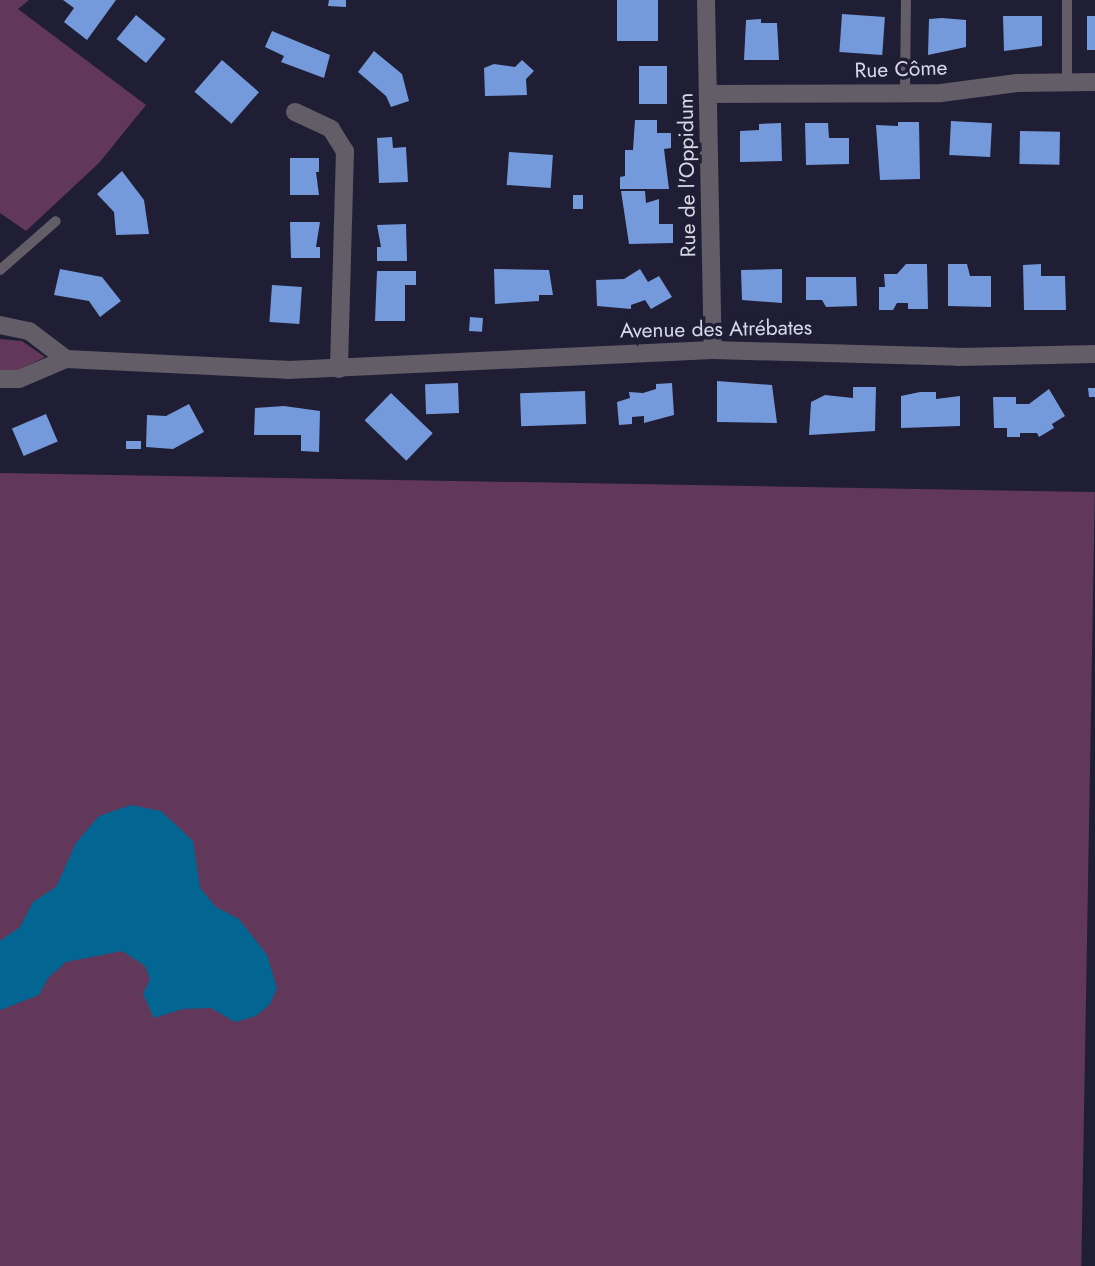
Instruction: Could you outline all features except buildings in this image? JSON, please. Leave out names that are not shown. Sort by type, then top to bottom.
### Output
[{"type":"street","name":"Rue de l'Oppidum","points":[[706,0],[712,349]]},
{"type":"street","name":"Rue Côme","points":[[708,94],[905,93],[1095,82]]},
{"type":"street","points":[[295,112],[331,128],[345,151],[339,369]]},
{"type":"street","points":[[0,325],[29,331],[66,359]]},
{"type":"street","name":"Avenue des Atrébates","points":[[0,379],[19,379],[66,359],[209,369],[339,369],[712,349],[958,357],[1095,354]]},
{"type":"lane","points":[[905,93],[906,0]]},
{"type":"lane","points":[[1067,0],[1067,82]]},
{"type":"lane","points":[[0,270],[56,221]]},
{"type":"shaded area","points":[[0,0],[29,0],[18,9],[146,105],[99,163],[26,231],[0,213]]},
{"type":"shaded area","points":[[0,339],[22,341],[45,357],[15,372],[0,371]]},
{"type":"shaded area","points":[[0,473],[1095,492],[1081,1266],[0,1266]]},
{"type":"water","points":[[131,805],[161,811],[193,841],[200,888],[216,907],[239,919],[267,955],[277,988],[270,1004],[256,1016],[235,1022],[211,1008],[183,1009],[154,1018],[143,994],[150,979],[145,966],[122,951],[66,962],[48,978],[39,995],[0,1010],[0,941],[20,927],[33,902],[56,887],[76,843],[99,816]]}]
